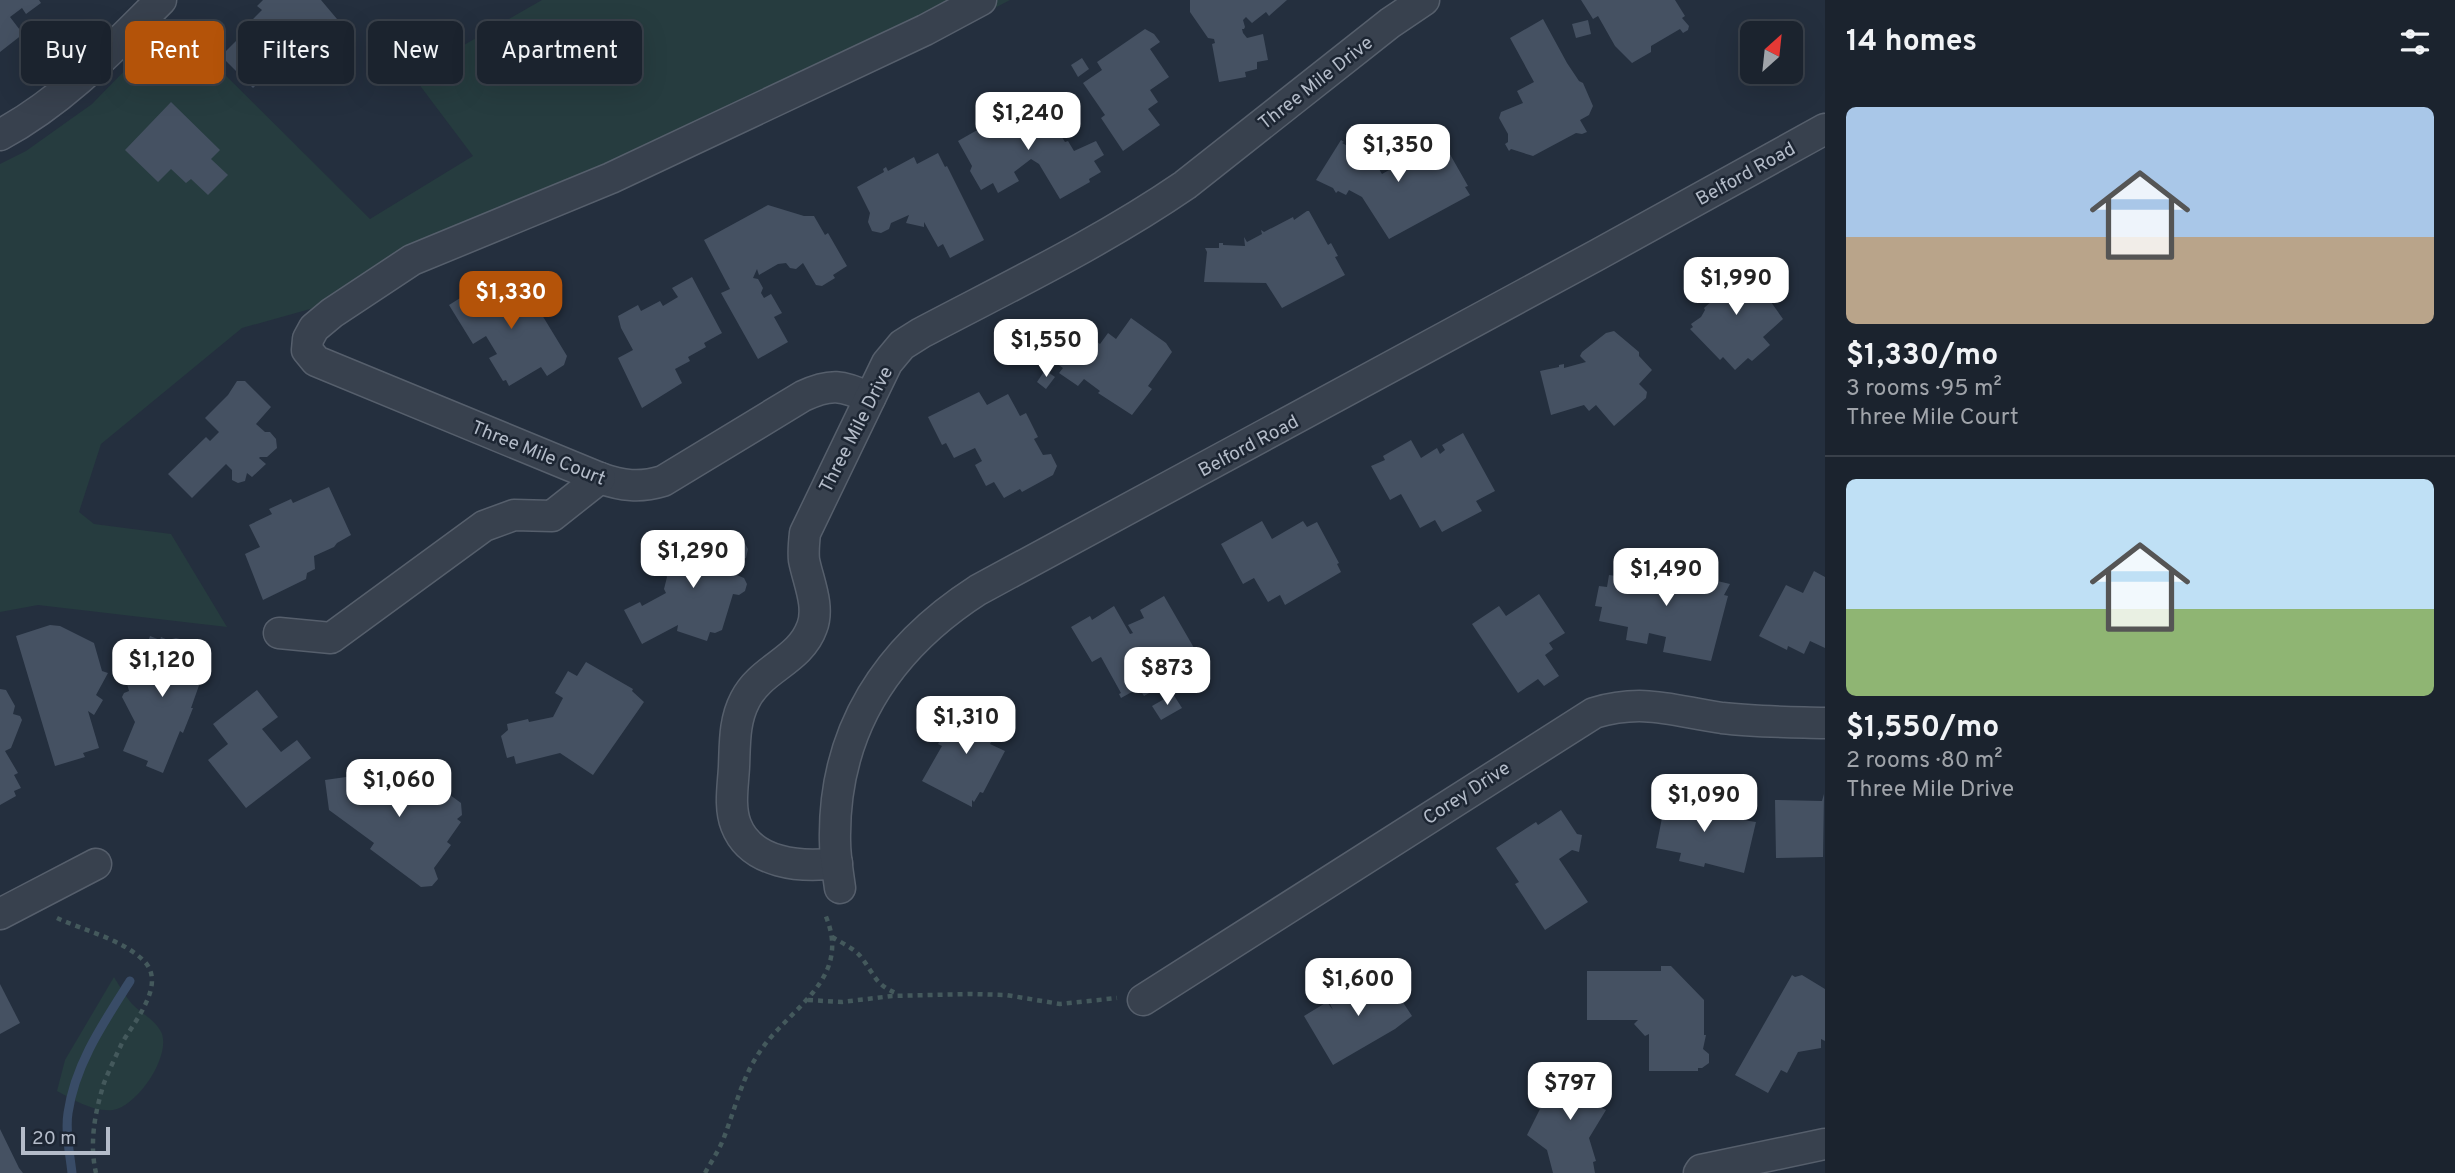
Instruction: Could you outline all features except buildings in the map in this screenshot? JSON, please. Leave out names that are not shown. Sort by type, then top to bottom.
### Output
[{"type":"street","points":[[0,135],[71,88],[161,0]]},
{"type":"street","name":"Three Mile Court","points":[[870,398],[839,386],[821,387],[663,481],[635,486],[600,478],[316,361],[307,351],[308,339],[314,328],[332,313],[412,260],[611,178],[925,30],[981,0]]},
{"type":"street","name":"Three Mile Drive","points":[[839,876],[820,865],[776,861],[746,841],[736,825],[732,804],[736,721],[746,698],[758,681],[793,656],[806,642],[814,624],[814,605],[803,556],[804,533],[887,363],[902,345],[921,332],[1123,226],[1157,205],[1390,23],[1424,0]]},
{"type":"street","name":"Belford Road","points":[[839,876],[835,842],[836,802],[842,766],[852,734],[886,672],[923,631],[958,603],[1825,129]]},
{"type":"street","points":[[279,633],[331,638],[484,526],[514,516],[552,516],[600,478]]},
{"type":"street","name":"Corey Drive","points":[[1143,1000],[1594,713],[1616,706],[1642,705],[1668,707],[1721,718],[1825,723]]},
{"type":"street","points":[[12,908],[96,864]]},
{"type":"street","points":[[1700,1171],[1825,1144]]},
{"type":"path","points":[[705,1173],[722,1144],[744,1082],[757,1055],[808,1000],[824,978],[832,948],[830,925],[821,905],[839,876]]},
{"type":"path","points":[[12,908],[120,944],[145,962],[152,976],[151,990],[137,1020],[122,1043],[98,1104],[93,1130],[96,1173]]},
{"type":"path","points":[[831,937],[860,955],[869,972],[880,984],[903,996]]},
{"type":"path","points":[[808,1000],[842,1002],[903,996],[1006,995],[1060,1004],[1125,997],[1143,1000]]},
{"type":"green space","points":[[542,0],[1010,0],[920,47],[445,257],[392,286],[242,328],[101,444],[79,512],[94,524],[171,534],[227,627],[38,605],[0,612],[0,164],[26,151],[92,104],[125,70],[125,84],[224,84],[224,74],[370,219],[473,156],[419,84],[463,84],[463,46],[477,38],[477,84],[642,84],[642,21],[506,21]]},
{"type":"green space","points":[[114,977],[132,1004],[160,1029],[163,1044],[156,1068],[141,1091],[122,1107],[106,1110],[84,1105],[57,1091],[65,1060]]},
{"type":"waterway","points":[[72,1173],[67,1128],[77,1077],[92,1044],[130,981]]}]
